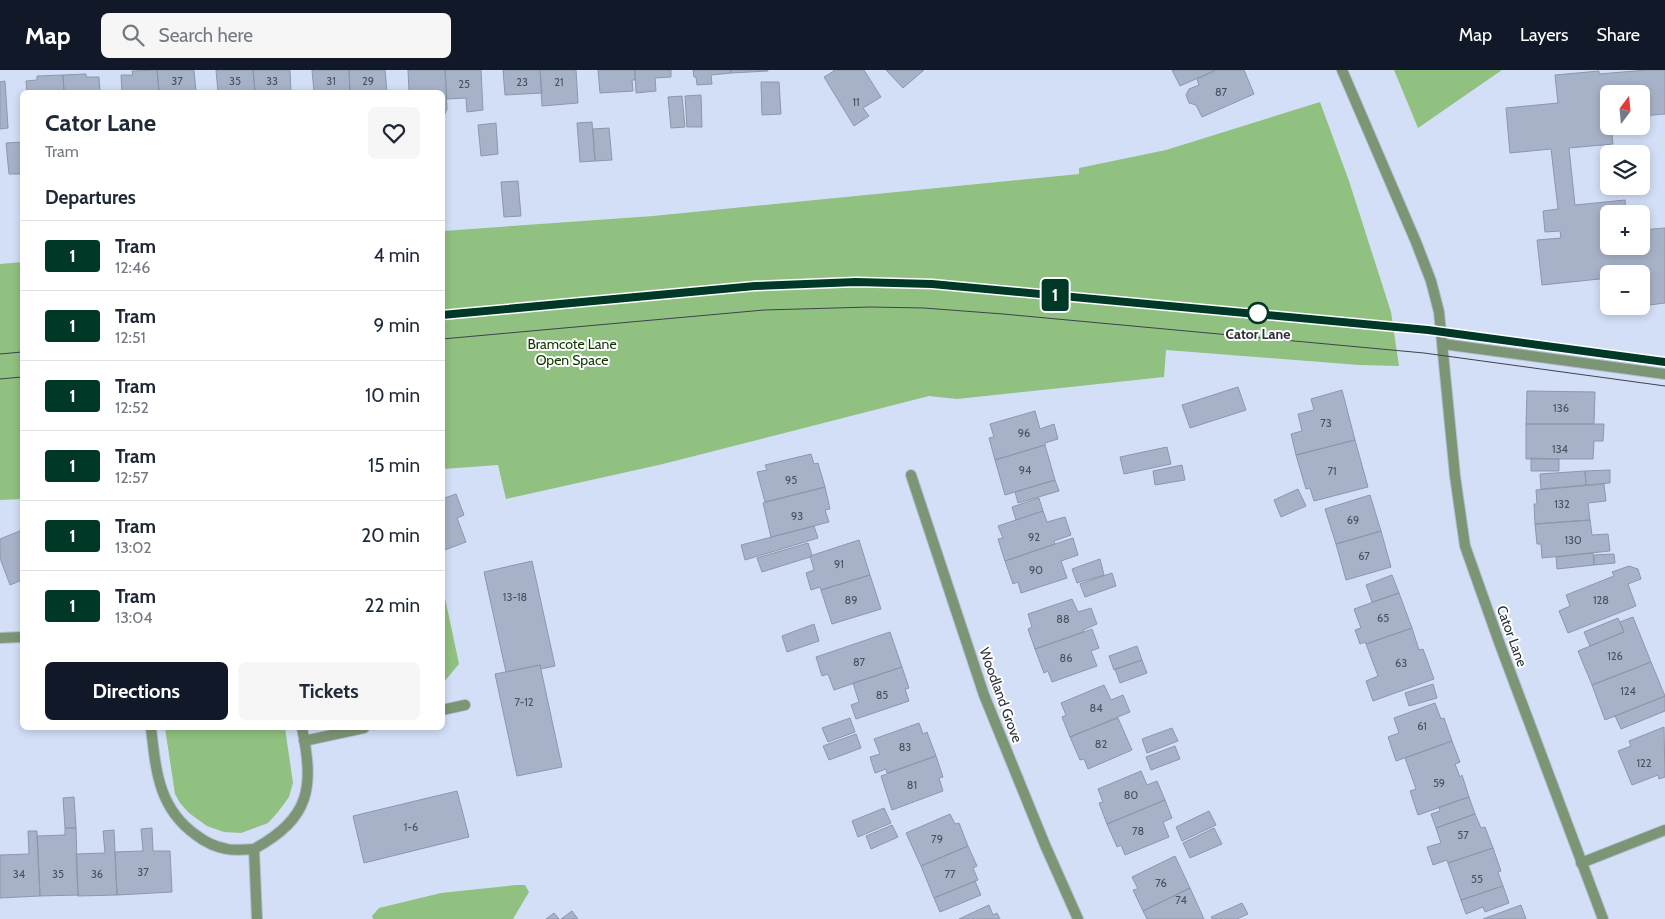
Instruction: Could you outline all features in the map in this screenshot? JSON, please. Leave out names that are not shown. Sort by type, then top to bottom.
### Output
[{"type":"street","name":"Cator Lane","points":[[1342,70],[1374,142],[1431,281],[1439,312],[1454,476],[1465,546],[1581,864],[1604,919]]},
{"type":"street","points":[[1443,344],[1665,374]]},
{"type":"street","name":"Woodland Grove","points":[[911,475],[984,695],[1045,845],[1078,919]]},
{"type":"street","points":[[0,638],[20,637]]},
{"type":"street","points":[[445,709],[465,705]]},
{"type":"street","points":[[151,730],[156,768],[161,789],[170,808],[185,827],[206,842],[228,849],[254,849],[272,840],[290,824],[303,804],[308,784],[302,730]]},
{"type":"street","points":[[304,741],[355,730]]},
{"type":"street","points":[[1581,864],[1665,830]]},
{"type":"street","points":[[254,849],[257,919]]},
{"type":"green space","points":[[1394,70],[1502,70],[1418,128]]},
{"type":"green space","name":"Bramcote Lane Open Space","points":[[1320,102],[1349,181],[1391,312],[1399,366],[1359,365],[1166,350],[1164,377],[957,399],[929,396],[663,464],[506,499],[498,465],[445,469],[445,231],[653,216],[1079,174],[1079,168],[1166,150]]},
{"type":"green space","points":[[20,262],[20,499],[0,500],[0,264]]},
{"type":"green space","points":[[445,598],[459,664],[445,681]]},
{"type":"green space","points":[[165,730],[285,730],[293,783],[289,797],[268,823],[241,833],[224,832],[207,826],[189,813],[175,794]]},
{"type":"green space","points":[[525,885],[529,892],[513,919],[373,919],[372,916],[379,908],[441,893]]},
{"type":"building","points":[[157,70],[194,70],[196,90],[159,90]]},
{"type":"building","points":[[157,70],[159,90],[122,90],[121,75],[133,75],[132,71]]},
{"type":"building","points":[[216,70],[253,70],[255,90],[218,90]]},
{"type":"building","points":[[253,70],[290,70],[291,90],[255,90]]},
{"type":"building","points":[[312,70],[349,70],[350,90],[314,90]]},
{"type":"building","points":[[349,70],[385,70],[387,90],[350,90]]},
{"type":"building","points":[[408,70],[445,70],[447,109],[445,114],[445,90],[409,90]]},
{"type":"building","points":[[445,70],[481,70],[483,110],[467,112],[466,98],[447,99]]},
{"type":"building","points":[[503,70],[540,70],[542,93],[505,95]]},
{"type":"building","points":[[540,70],[576,70],[578,103],[542,106]]},
{"type":"building","points":[[598,70],[635,70],[635,80],[632,80],[633,91],[600,93]]},
{"type":"building","points":[[635,70],[671,70],[671,77],[655,78],[656,91],[636,93]]},
{"type":"building","points":[[693,70],[731,70],[731,73],[711,75],[712,84],[697,85]]},
{"type":"building","points":[[731,70],[768,70],[768,71],[731,73]]},
{"type":"building","points":[[833,70],[864,70],[881,97],[863,108],[869,116],[854,126],[824,77]]},
{"type":"building","points":[[886,70],[924,70],[903,88]]},
{"type":"building","points":[[1172,70],[1216,70],[1180,86]]},
{"type":"building","points":[[1216,70],[1244,70],[1254,94],[1202,117],[1196,105],[1189,103],[1186,95],[1189,89],[1199,85],[1197,79]]},
{"type":"building","points":[[1665,70],[1665,114],[1650,115],[1650,85],[1600,85],[1600,135],[1612,135],[1613,144],[1569,148],[1575,205],[1625,200],[1625,205],[1600,205],[1600,255],[1650,255],[1650,229],[1665,228],[1665,303],[1650,305],[1650,265],[1600,265],[1600,279],[1542,285],[1537,240],[1561,238],[1560,231],[1545,232],[1543,211],[1558,209],[1551,149],[1510,153],[1506,108],[1558,103],[1555,75],[1599,71],[1599,74]]},
{"type":"building","points":[[86,74],[86,77],[99,77],[100,90],[64,90],[63,75]]},
{"type":"building","points":[[63,75],[64,90],[27,90],[26,81],[37,80],[37,76]]},
{"type":"building","points":[[5,81],[8,128],[0,129],[0,82]]},
{"type":"building","points":[[761,82],[779,82],[781,114],[762,115]]},
{"type":"building","points":[[701,95],[702,127],[687,127],[685,96]]},
{"type":"building","points":[[682,96],[685,127],[671,128],[668,97]]},
{"type":"building","points":[[592,122],[595,161],[580,162],[577,123]]},
{"type":"building","points":[[496,123],[498,154],[481,156],[478,125]]},
{"type":"building","points":[[609,128],[612,160],[595,161],[593,129]]},
{"type":"building","points":[[20,142],[20,174],[9,174],[6,143]]},
{"type":"building","points":[[518,181],[521,216],[504,217],[501,182]]},
{"type":"building","points":[[1238,387],[1246,410],[1190,428],[1182,405]]},
{"type":"building","points":[[1342,390],[1355,440],[1296,455],[1291,434],[1302,431],[1298,414],[1314,410],[1311,399]]},
{"type":"building","points":[[1527,391],[1595,392],[1594,424],[1526,424]]},
{"type":"building","points":[[1035,411],[1040,429],[1054,424],[1058,439],[1045,443],[1045,445],[995,460],[989,438],[994,437],[990,424]]},
{"type":"building","points":[[1526,424],[1604,424],[1603,441],[1594,441],[1593,459],[1526,459]]},
{"type":"building","points":[[1355,440],[1368,487],[1314,501],[1310,488],[1306,489],[1296,455]]},
{"type":"building","points":[[1045,445],[1055,480],[1005,495],[995,460]]},
{"type":"building","points":[[1167,447],[1171,464],[1124,474],[1120,457]]},
{"type":"building","points":[[811,454],[814,464],[818,463],[825,487],[765,502],[757,472],[767,470],[765,465]]},
{"type":"building","points":[[1531,458],[1559,459],[1559,471],[1531,471]]},
{"type":"building","points":[[1182,465],[1185,480],[1155,485],[1153,471]]},
{"type":"building","points":[[1610,470],[1610,483],[1586,485],[1585,471]]},
{"type":"building","points":[[1585,471],[1586,485],[1541,489],[1540,474]]},
{"type":"building","points":[[1055,480],[1059,491],[1018,503],[1015,492]]},
{"type":"building","points":[[1604,484],[1606,501],[1588,503],[1590,520],[1535,524],[1534,504],[1537,504],[1536,490]]},
{"type":"building","points":[[825,487],[830,509],[825,510],[829,522],[771,537],[763,503]]},
{"type":"building","points":[[1298,489],[1306,506],[1281,517],[1274,500]]},
{"type":"building","points":[[456,494],[464,515],[457,518],[466,542],[445,550],[445,498]]},
{"type":"building","points":[[1370,495],[1381,531],[1336,544],[1325,509]]},
{"type":"building","points":[[1039,498],[1043,511],[1016,520],[1012,507]]},
{"type":"building","points":[[1043,511],[1047,522],[1065,517],[1071,535],[1054,541],[1055,544],[1005,561],[998,539],[1003,538],[998,526]]},
{"type":"building","points":[[1590,520],[1592,535],[1608,534],[1610,551],[1542,558],[1541,544],[1537,544],[1535,524]]},
{"type":"building","points":[[814,526],[818,538],[745,560],[741,545]]},
{"type":"building","points":[[20,531],[20,581],[10,585],[0,558],[0,539]]},
{"type":"building","points":[[1381,531],[1391,567],[1346,580],[1336,544]]},
{"type":"building","points":[[1073,538],[1078,555],[1061,561],[1067,578],[1021,593],[1018,582],[1013,584],[1005,561]]},
{"type":"building","points":[[859,540],[870,575],[821,590],[820,587],[811,590],[806,573],[814,570],[810,556]]},
{"type":"building","points":[[808,543],[812,555],[810,557],[762,572],[757,558]]},
{"type":"building","points":[[1593,553],[1594,565],[1557,569],[1556,557]]},
{"type":"building","points":[[1614,554],[1615,563],[1594,565],[1594,555]]},
{"type":"building","points":[[1100,559],[1104,575],[1077,583],[1072,569]]},
{"type":"building","points":[[532,561],[555,666],[541,669],[540,665],[506,672],[484,572]]},
{"type":"building","points":[[1629,566],[1638,569],[1641,579],[1628,584],[1636,606],[1568,633],[1559,611],[1570,606],[1566,595],[1614,576],[1612,572]]},
{"type":"building","points":[[1112,573],[1116,586],[1085,597],[1080,584]]},
{"type":"building","points":[[870,575],[881,609],[832,624],[821,590]]},
{"type":"building","points":[[1392,575],[1399,593],[1372,602],[1366,585]]},
{"type":"building","points":[[1399,593],[1412,628],[1366,644],[1365,642],[1360,644],[1355,630],[1361,628],[1354,609]]},
{"type":"building","points":[[1072,599],[1078,612],[1091,608],[1097,624],[1083,630],[1084,632],[1035,649],[1028,629],[1032,627],[1028,614]]},
{"type":"building","points":[[1633,617],[1651,662],[1592,685],[1578,651],[1624,632],[1620,622]]},
{"type":"building","points":[[1618,618],[1624,632],[1590,646],[1584,632]]},
{"type":"building","points":[[814,624],[819,641],[787,652],[782,636]]},
{"type":"building","points":[[1412,628],[1419,650],[1423,649],[1434,679],[1373,701],[1366,681],[1378,676],[1366,644]]},
{"type":"building","points":[[1092,629],[1099,648],[1091,651],[1097,666],[1052,682],[1048,671],[1044,673],[1035,649]]},
{"type":"building","points":[[890,632],[902,667],[834,690],[828,674],[822,676],[816,657]]},
{"type":"building","points":[[1137,646],[1142,660],[1114,670],[1109,656]]},
{"type":"building","points":[[1142,660],[1147,673],[1120,683],[1115,669]]},
{"type":"building","points":[[1651,662],[1665,696],[1605,720],[1592,685]]},
{"type":"building","points":[[540,665],[562,767],[517,776],[495,674]]},
{"type":"building","points":[[902,667],[909,688],[905,689],[909,701],[856,719],[851,705],[859,702],[853,683]]},
{"type":"building","points":[[1433,684],[1437,698],[1409,706],[1405,693]]},
{"type":"building","points":[[1104,685],[1111,700],[1123,695],[1130,712],[1070,737],[1062,717],[1066,715],[1061,703]]},
{"type":"building","points":[[1665,696],[1665,711],[1621,729],[1615,716]]},
{"type":"building","points":[[1435,703],[1441,719],[1444,718],[1452,741],[1396,761],[1388,737],[1399,733],[1394,718]]},
{"type":"building","points":[[850,718],[855,732],[828,742],[822,728]]},
{"type":"building","points":[[1118,718],[1132,750],[1088,769],[1084,759],[1080,760],[1070,737]]},
{"type":"building","points":[[919,723],[923,734],[927,732],[936,756],[887,773],[886,769],[875,773],[870,757],[880,754],[874,739]]},
{"type":"building","points":[[1664,727],[1665,777],[1659,779],[1658,775],[1632,785],[1618,751],[1631,746],[1629,741]]},
{"type":"building","points":[[1172,728],[1178,741],[1147,753],[1142,739]]},
{"type":"building","points":[[856,734],[861,748],[829,760],[823,746]]},
{"type":"building","points":[[1452,741],[1460,762],[1455,764],[1460,777],[1462,775],[1469,797],[1418,815],[1410,791],[1416,789],[1405,758]]},
{"type":"building","points":[[1175,746],[1180,759],[1151,770],[1146,757]]},
{"type":"building","points":[[936,756],[943,777],[939,778],[943,791],[892,810],[881,776]]},
{"type":"building","points":[[1141,771],[1147,785],[1157,781],[1165,800],[1107,824],[1099,803],[1103,802],[1098,789]]},
{"type":"building","points":[[457,791],[469,837],[364,863],[353,816]]},
{"type":"building","points":[[74,797],[76,828],[65,828],[63,798]]},
{"type":"building","points":[[1469,797],[1475,814],[1436,828],[1431,814],[1440,811],[1439,807]]},
{"type":"building","points":[[1165,800],[1172,818],[1163,822],[1169,837],[1125,855],[1121,845],[1117,847],[1107,824]]},
{"type":"building","points":[[884,808],[891,823],[858,837],[852,821]]},
{"type":"building","points":[[1209,811],[1216,825],[1182,841],[1176,827]]},
{"type":"building","points":[[950,814],[955,824],[959,823],[968,846],[921,866],[906,833]]},
{"type":"building","points":[[1475,814],[1481,828],[1485,827],[1493,848],[1448,863],[1447,860],[1433,865],[1427,847],[1441,843],[1436,828]]},
{"type":"building","points":[[892,825],[898,837],[871,849],[866,836]]},
{"type":"building","points":[[65,828],[76,828],[78,895],[40,896],[37,836],[65,835]]},
{"type":"building","points":[[152,828],[153,851],[170,851],[172,892],[117,895],[115,852],[143,851],[141,829]]},
{"type":"building","points":[[1214,828],[1222,844],[1190,858],[1183,843]]},
{"type":"building","points":[[114,830],[117,895],[78,896],[76,854],[105,853],[103,831]]},
{"type":"building","points":[[28,831],[37,831],[40,896],[0,898],[0,855],[29,854]]},
{"type":"building","points":[[968,846],[977,866],[973,868],[978,880],[934,898],[921,866]]},
{"type":"building","points":[[1493,848],[1501,871],[1498,872],[1503,886],[1461,900],[1448,863]]},
{"type":"building","points":[[1175,856],[1190,888],[1143,911],[1133,890],[1138,889],[1132,877]]},
{"type":"building","points":[[975,881],[981,895],[940,912],[934,898]]},
{"type":"building","points":[[1503,886],[1509,903],[1485,912],[1483,907],[1466,914],[1461,900]]},
{"type":"building","points":[[1190,888],[1204,919],[1147,919],[1143,911]]},
{"type":"building","points":[[1242,903],[1248,914],[1237,919],[1212,919],[1211,917]]},
{"type":"building","points":[[989,905],[993,915],[997,913],[1000,919],[959,919]]},
{"type":"building","points":[[1521,905],[1526,919],[1483,919]]},
{"type":"building","points":[[572,911],[578,919],[561,919]]},
{"type":"building","points":[[554,913],[559,919],[546,919]]},
{"type":"tram line","points":[[445,315],[755,286],[856,282],[932,284],[1428,329],[1665,362]]},
{"type":"tram line","name":"1","points":[[445,315],[755,286],[856,282],[932,284],[1428,330],[1665,362]]},
{"type":"tram line","points":[[445,339],[764,310],[870,307],[924,308],[1424,353],[1665,386]]},
{"type":"tram line","points":[[0,354],[20,352]]},
{"type":"tram line","points":[[0,379],[20,377]]},
{"type":"place","name":"Cator Lane","points":[[1258,313]]}]
